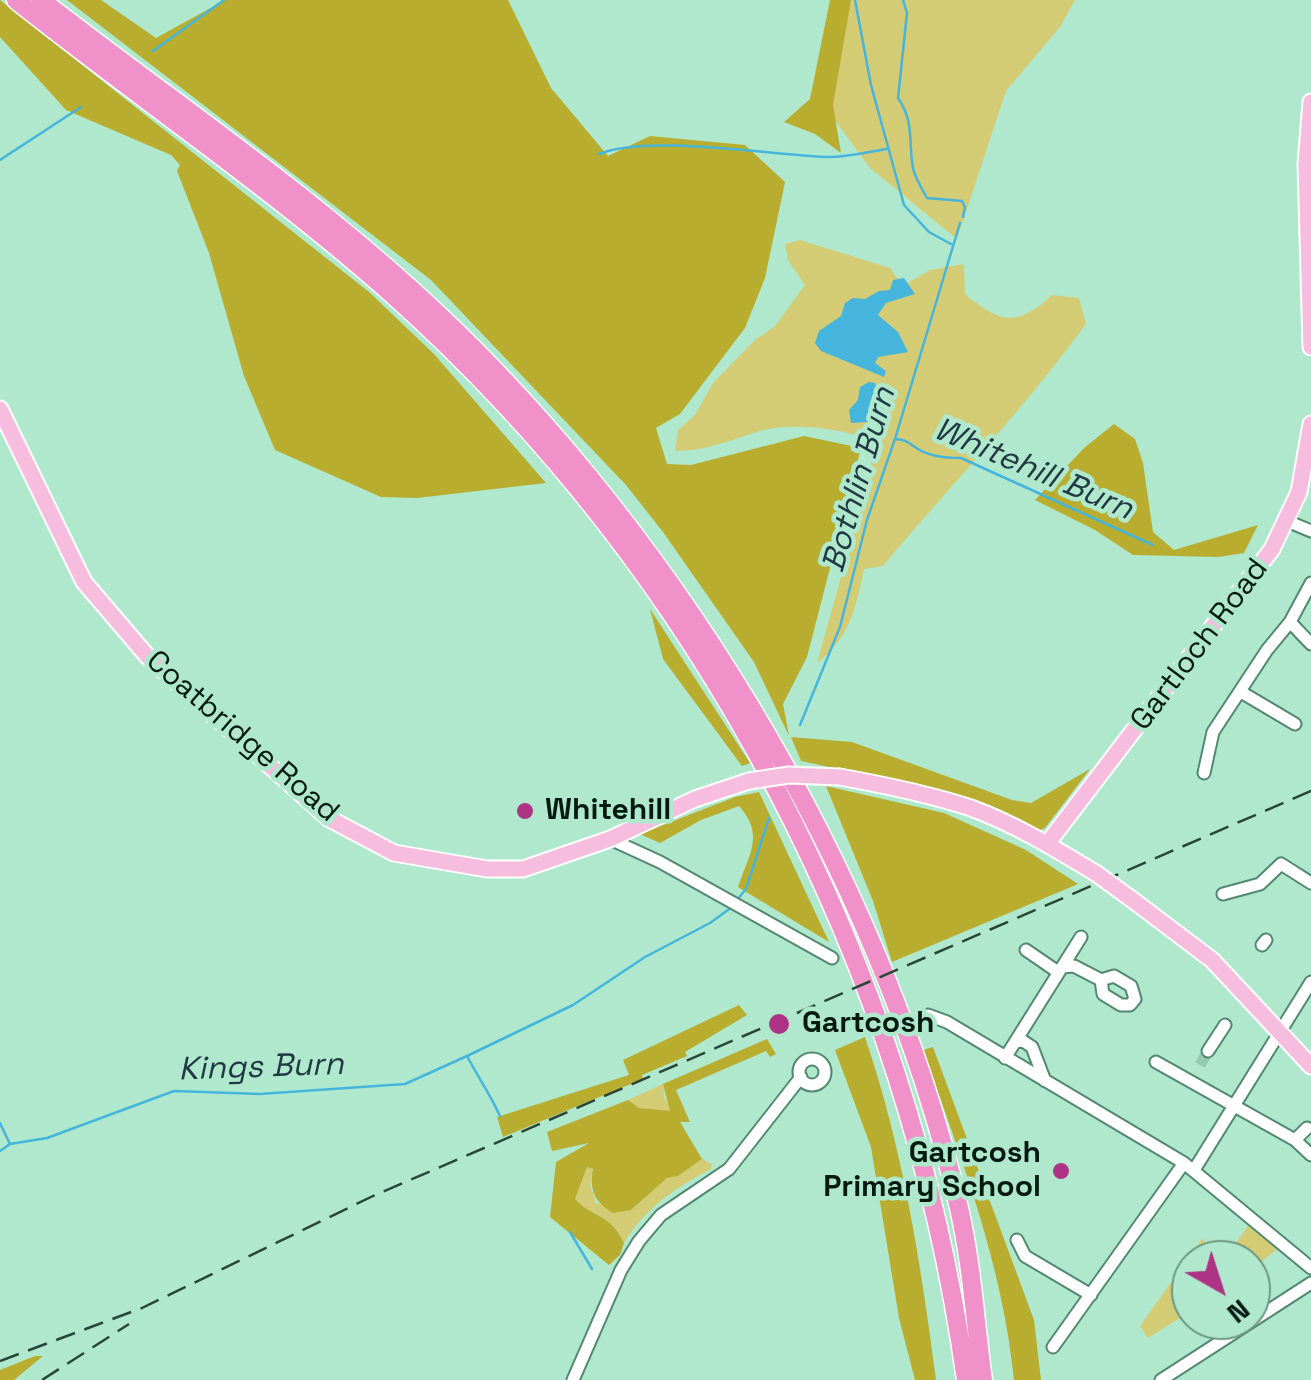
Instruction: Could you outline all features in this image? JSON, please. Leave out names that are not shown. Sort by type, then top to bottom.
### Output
[{"type":"highway","points":[[16,0],[309,223],[394,296],[511,412],[614,533],[718,684],[832,899],[873,1002],[908,1105],[924,1167],[948,1271],[966,1380]]},
{"type":"highway","points":[[42,0],[320,211],[406,285],[487,362],[626,523],[668,580],[759,722],[846,890],[893,995],[930,1104],[970,1244],[995,1380]]},
{"type":"highway","points":[[924,1167],[956,1380]]},
{"type":"highway","points":[[958,1208],[976,1300],[983,1380]]},
{"type":"main road","points":[[1311,102],[1306,164],[1311,347]]},
{"type":"main road","name":"Coatbridge Road","points":[[0,409],[84,582],[148,658],[328,818],[394,852],[486,869],[523,868],[610,839],[694,799],[749,781],[789,775],[884,784],[972,808],[1097,874],[1212,960],[1311,1066]]},
{"type":"main road","name":"Gartloch Road","points":[[1046,844],[1272,548],[1288,520],[1309,456],[1311,424]]},
{"type":"street","points":[[1288,520],[1311,530]]},
{"type":"street","points":[[1204,773],[1214,732],[1290,622],[1311,583]]},
{"type":"street","points":[[1290,622],[1311,644]]},
{"type":"street","points":[[1241,692],[1295,724]]},
{"type":"street","points":[[610,839],[660,862],[832,958]]},
{"type":"street","points":[[1222,894],[1260,884],[1281,864],[1311,883]]},
{"type":"street","points":[[1005,1058],[1081,937]]},
{"type":"street","points":[[1026,950],[1060,969],[1074,966],[1101,980]]},
{"type":"street","points":[[1052,1348],[1233,1105],[1311,982]]},
{"type":"street","points":[[928,1015],[947,1022],[1189,1166],[1311,1268]]},
{"type":"street","points":[[1208,1052],[1224,1026]]},
{"type":"street","points":[[1015,1042],[1023,1041],[1032,1048],[1046,1082]]},
{"type":"street","points":[[1156,1062],[1295,1140],[1311,1155]]},
{"type":"street","points":[[1191,1080],[1200,1065]]},
{"type":"street","points":[[574,1380],[621,1270],[639,1241],[661,1215],[729,1170],[800,1077]]},
{"type":"street","points":[[1295,1140],[1307,1128]]},
{"type":"street","points":[[1017,1240],[1025,1256],[1091,1295]]},
{"type":"street","points":[[1161,1380],[1311,1283]]},
{"type":"shaded area","points":[[0,0],[369,292],[434,354],[546,483],[417,498],[381,497],[275,450],[244,376],[209,253],[177,171],[180,165],[171,155],[66,110],[0,37]]},
{"type":"shaded area","points":[[67,0],[101,0],[156,38],[225,0],[508,0],[551,88],[608,156],[650,136],[745,145],[785,182],[765,278],[745,328],[680,414],[656,428],[667,464],[691,465],[804,436],[861,448],[807,657],[783,704],[789,736],[754,662],[663,532],[626,485],[431,280]]},
{"type":"shaded area","points":[[830,0],[851,0],[833,105],[841,153],[815,134],[784,122],[810,99]]},
{"type":"shaded area","points":[[843,0],[1075,0],[1060,27],[1006,91],[957,239],[870,168],[826,108]]},
{"type":"shaded area","points":[[800,240],[890,268],[903,286],[930,270],[964,264],[965,294],[998,316],[1018,317],[1052,295],[1079,298],[1086,324],[1012,417],[883,566],[864,569],[844,632],[817,663],[871,470],[871,441],[832,430],[786,427],[708,447],[675,451],[678,430],[695,415],[713,383],[755,340],[775,326],[805,285],[788,260],[785,244]]},
{"type":"shaded area","points":[[1114,424],[1135,439],[1143,463],[1153,532],[1174,550],[1258,525],[1244,553],[1219,557],[1133,555],[1095,530],[1035,500],[1084,448]]},
{"type":"shaded area","points":[[650,609],[750,763],[742,766],[663,659]]},
{"type":"shaded area","points":[[791,737],[852,742],[1012,800],[1031,803],[1090,769],[1045,828],[1037,831],[964,796],[801,761]]},
{"type":"shaded area","points":[[826,786],[944,813],[1026,850],[1078,884],[892,962],[873,901]]},
{"type":"shaded area","points":[[759,792],[829,942],[738,887],[753,836],[747,816],[739,806],[701,820],[660,843],[640,834],[735,797]]},
{"type":"shaded area","points":[[739,1005],[747,1015],[685,1052],[687,1056],[642,1075],[643,1079],[503,1137],[497,1117],[629,1075],[623,1060]]},
{"type":"shaded area","points":[[865,1037],[909,1207],[936,1380],[915,1380],[899,1318],[871,1147],[835,1050]]},
{"type":"shaded area","points":[[767,1039],[776,1054],[770,1057],[766,1051],[676,1090],[690,1122],[680,1122],[702,1159],[678,1176],[667,1178],[631,1210],[613,1213],[602,1205],[593,1190],[593,1169],[587,1167],[575,1199],[613,1226],[624,1243],[620,1255],[609,1265],[550,1217],[556,1162],[589,1143],[552,1151],[547,1132],[628,1100],[639,1108],[670,1111],[663,1084]]},
{"type":"shaded area","points":[[933,1047],[1034,1320],[1041,1380],[1014,1380],[990,1254],[966,1171],[923,1050]]},
{"type":"shaded area","points":[[663,1084],[665,1099],[675,1114],[639,1108],[628,1100]]},
{"type":"shaded area","points":[[702,1159],[712,1164],[711,1169],[662,1200],[641,1219],[624,1243],[613,1226],[575,1199],[587,1167],[593,1169],[590,1185],[596,1203],[631,1210],[667,1177],[678,1176]]},
{"type":"shaded area","points":[[1248,1226],[1266,1240],[1238,1240]]},
{"type":"shaded area","points":[[1171,1282],[1171,1324],[1148,1338],[1140,1326]]},
{"type":"shaded area","points":[[43,1356],[14,1380],[0,1380],[0,1370]]},
{"type":"water","points":[[904,278],[915,294],[886,303],[878,315],[898,332],[908,352],[878,357],[875,363],[886,371],[884,377],[821,351],[815,343],[819,331],[841,316],[845,303],[890,290],[893,280]]},
{"type":"water","points":[[875,383],[885,409],[867,422],[851,423],[849,410],[858,400],[860,387]]},
{"type":"waterway","points":[[153,51],[224,0]]},
{"type":"waterway","points":[[855,0],[871,85],[904,205],[929,232],[951,244]]},
{"type":"waterway","name":"Bothlin Burn","points":[[903,0],[907,13],[898,98],[909,124],[914,172],[927,198],[962,201],[963,217]]},
{"type":"waterway","points":[[0,160],[81,107]]},
{"type":"waterway","points":[[599,154],[647,146],[825,157],[887,149]]},
{"type":"waterway","name":"Bothlin Burn","points":[[800,725],[840,627],[867,520],[960,223]]},
{"type":"waterway","name":"Whitehill Burn","points":[[895,439],[928,454],[961,458],[1153,545]]},
{"type":"waterway","name":"Bothlin Burn","points":[[737,900],[746,889],[769,818]]},
{"type":"waterway","name":"Bothlin Burn","points":[[500,1116],[467,1056],[573,1005],[645,957],[732,907]]},
{"type":"waterway","name":"Kings Burn","points":[[0,1151],[10,1144],[47,1138],[174,1091],[260,1094],[405,1084],[467,1056]]},
{"type":"waterway","points":[[0,1123],[10,1144]]},
{"type":"waterway","name":"Bothlin Burn","points":[[570,1232],[592,1269]]},
{"type":"tunnel","points":[[1200,1065],[1208,1051]]},
{"type":"railway","points":[[0,1361],[142,1308],[373,1196],[1311,791]]},
{"type":"railway","points":[[42,1380],[129,1324]]},
{"type":"place","name":"Whitehill","points":[[525,811]]},
{"type":"place","name":"Gartcosh","points":[[779,1024]]},
{"type":"place","name":"Gartcosh Primary School","points":[[1061,1171]]}]
